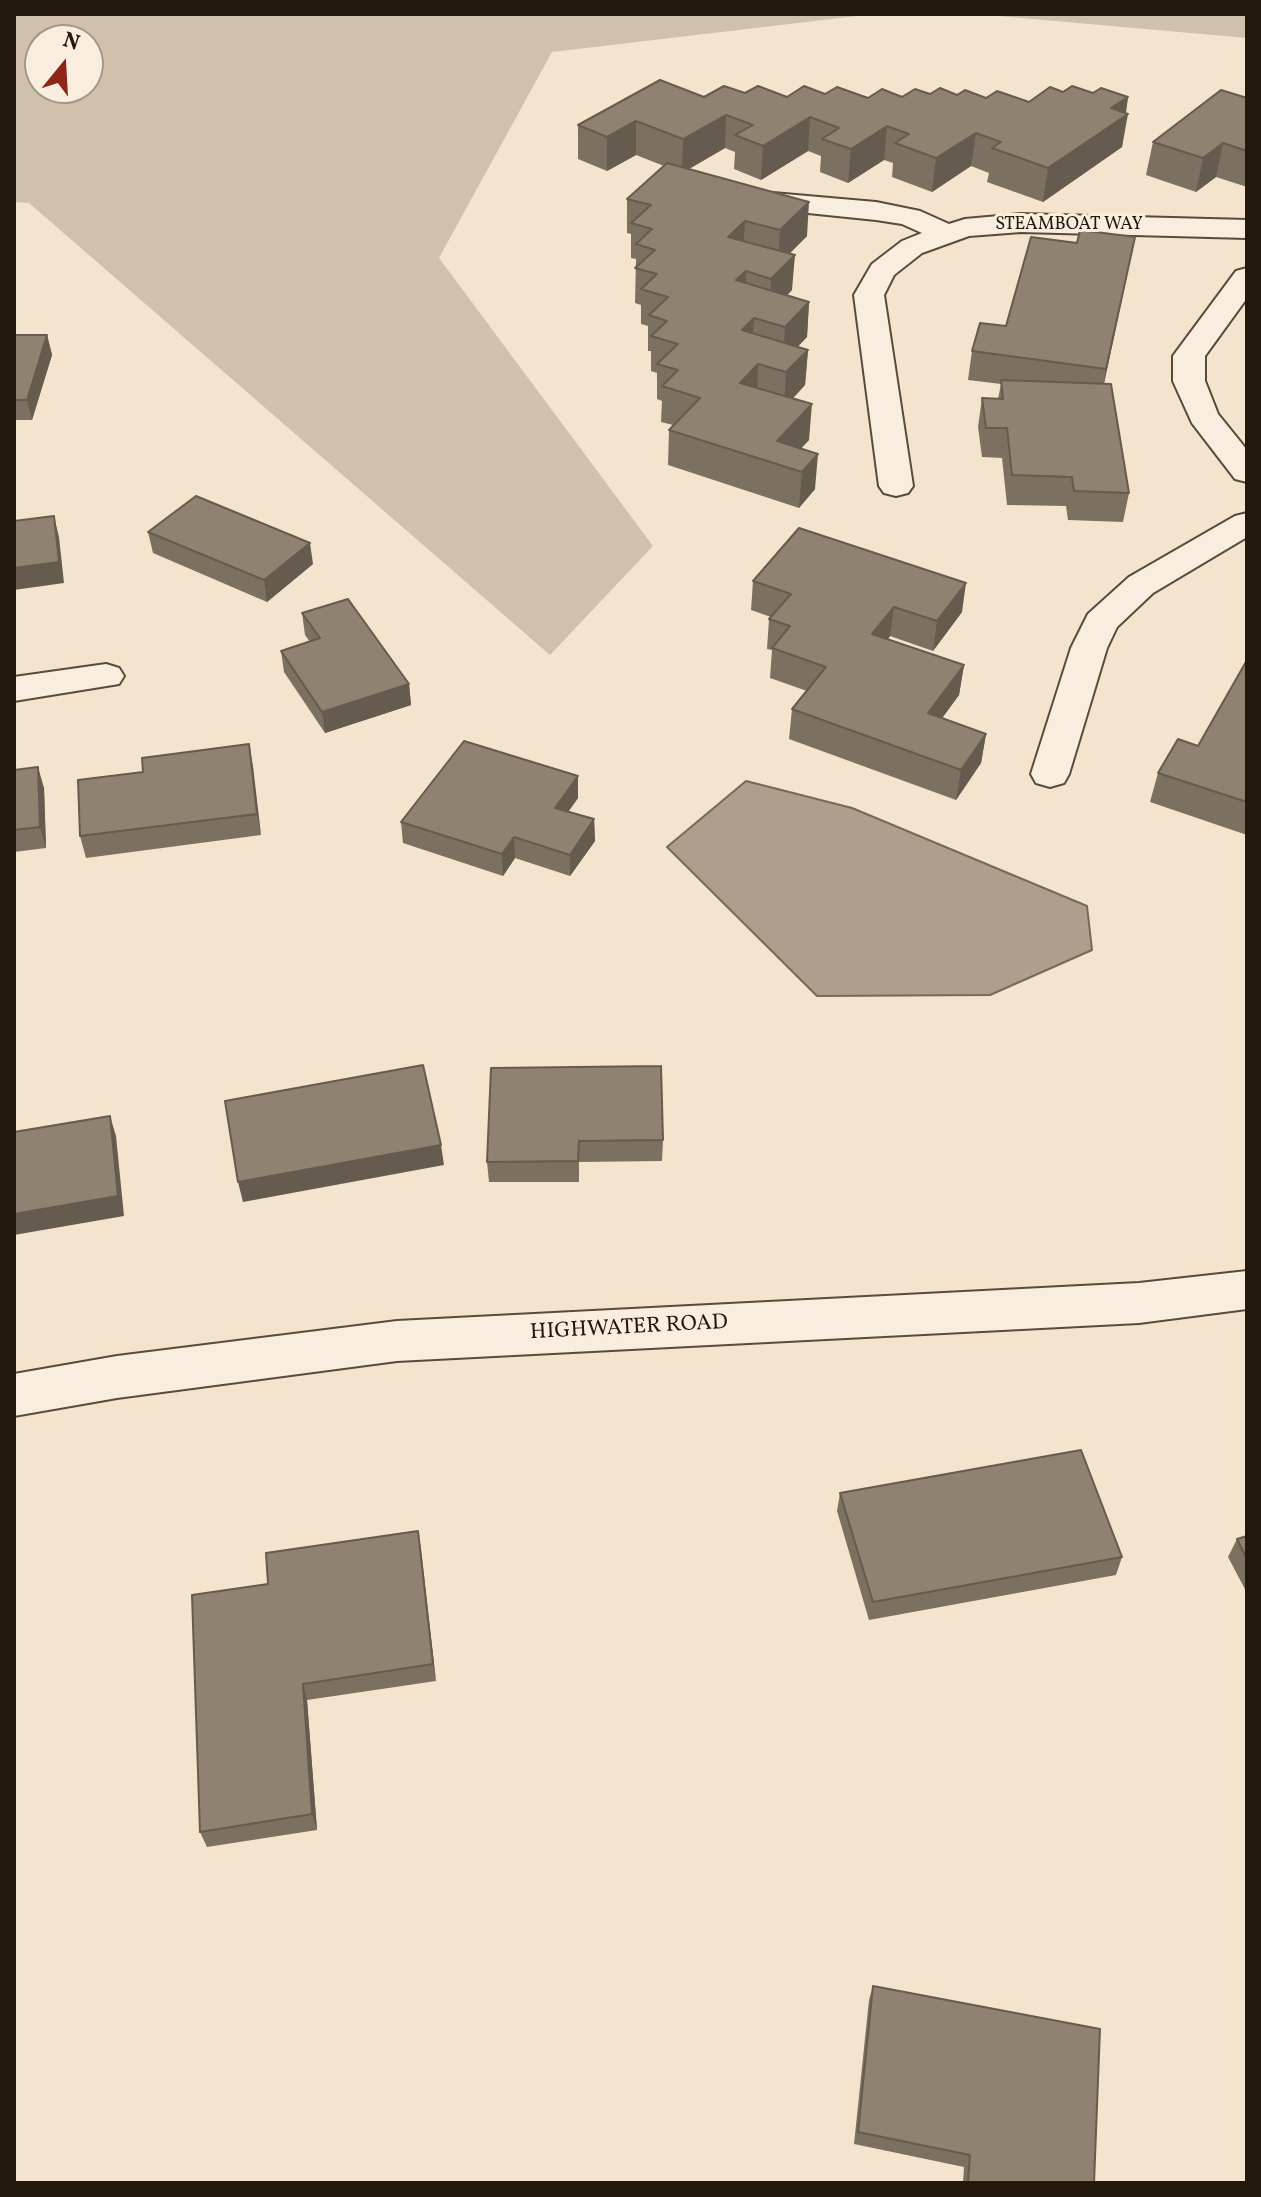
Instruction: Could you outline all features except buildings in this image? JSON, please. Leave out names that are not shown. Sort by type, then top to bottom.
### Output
[{"type":"street","points":[[729,197],[876,211],[910,217],[947,234]]},
{"type":"street","name":"STEAMBOAT WAY","points":[[896,486],[869,295],[882,270],[912,247],[965,228],[1021,223],[1245,236]]},
{"type":"street","points":[[1247,277],[1189,356],[1189,381],[1203,416],[1247,472]]},
{"type":"street","points":[[1050,774],[1089,648],[1101,622],[1141,585],[1247,523]]},
{"type":"street","points":[[14,689],[106,676]]},
{"type":"street","name":"HIGHWATER ROAD","points":[[14,1395],[117,1377],[397,1341],[1139,1303],[1247,1290]]},
{"type":"shaded area","points":[[14,14],[874,14],[552,52],[439,258],[653,546],[550,655],[29,203],[14,202]]},
{"type":"shaded area","points":[[976,14],[1247,14],[1247,38]]},
{"type":"shaded area","points":[[746,781],[852,808],[1087,906],[1092,950],[990,995],[817,996],[667,847]]}]
